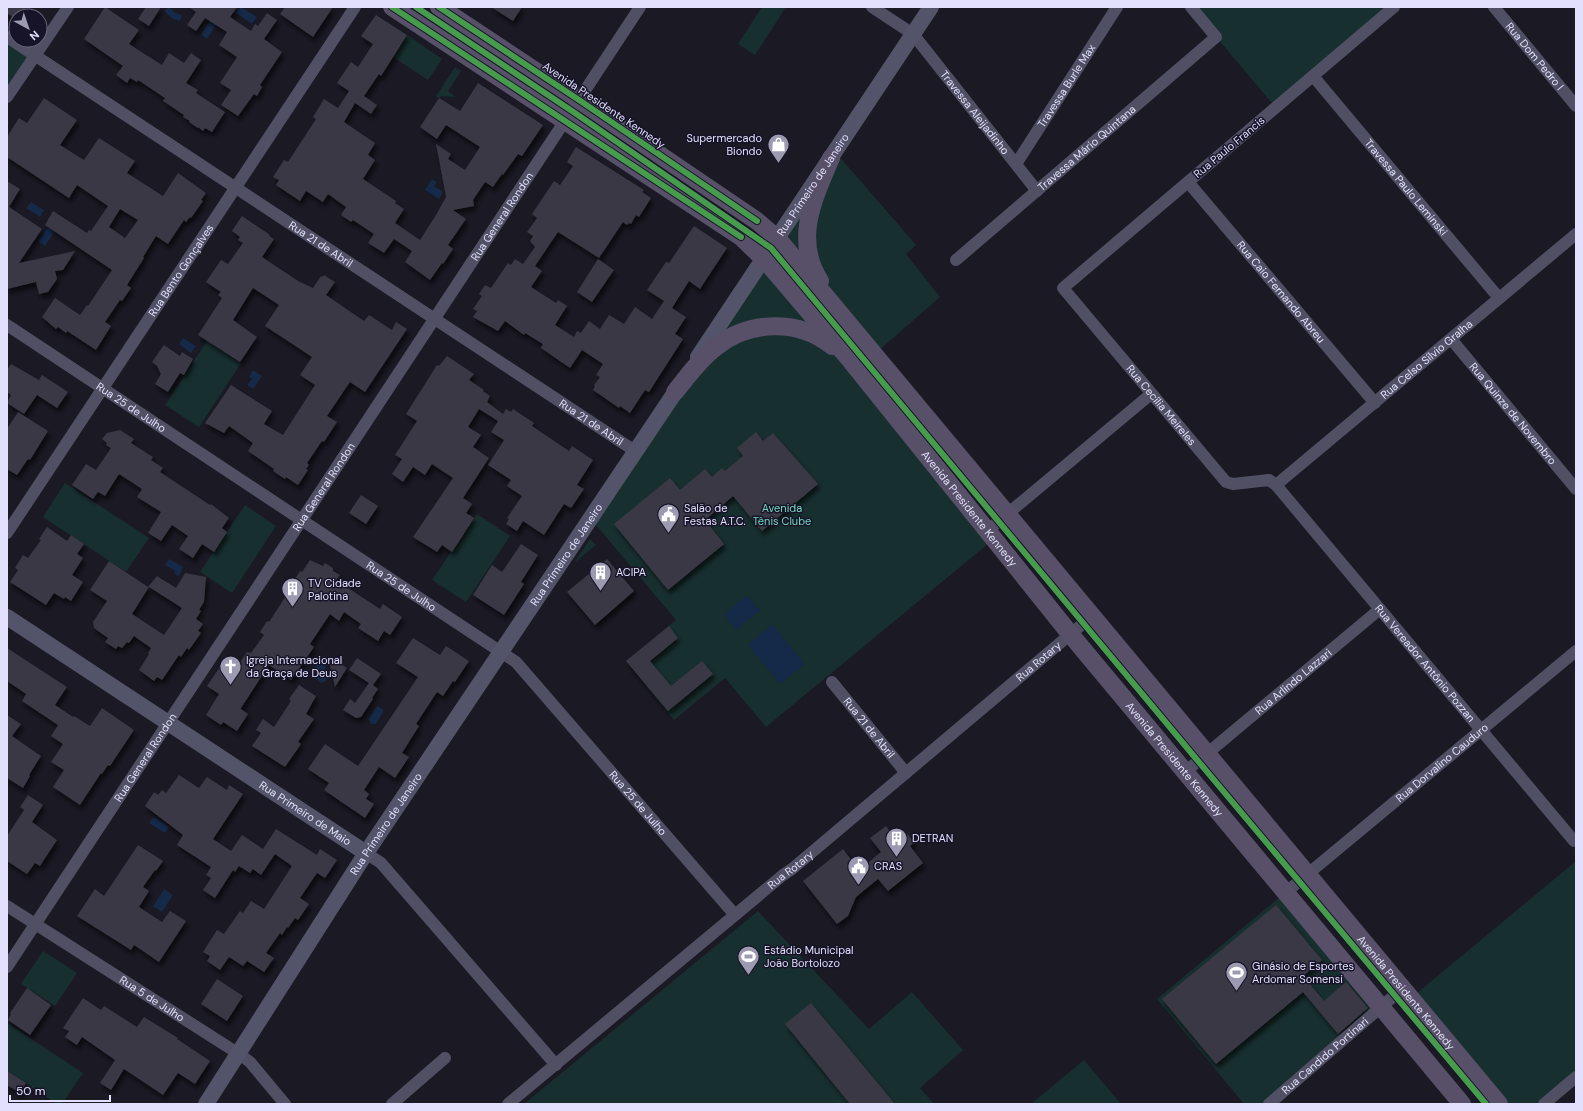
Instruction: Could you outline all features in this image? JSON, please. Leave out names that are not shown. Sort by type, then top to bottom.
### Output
[{"type":"main road","name":"Avenida Presidente Kennedy","points":[[392,7],[741,237],[764,259],[851,361],[1071,635],[1462,1104]]},
{"type":"main road","name":"Avenida Presidente Kennedy","points":[[438,7],[579,100],[757,221],[778,239],[1499,1104]]},
{"type":"main road","points":[[831,158],[808,222],[806,237],[808,250],[818,278],[858,336]]},
{"type":"main road","points":[[675,392],[697,365],[716,346],[737,334],[755,328],[780,325],[806,331],[827,342],[851,361]]},
{"type":"street","points":[[7,97],[68,7]]},
{"type":"street","name":"Rua Bento Gonçalves","points":[[7,534],[355,7]]},
{"type":"street","name":"Rua General Rondon","points":[[7,966],[640,7]]},
{"type":"street","points":[[872,7],[913,34]]},
{"type":"street","name":"Rua Primeiro de Janeiro","points":[[206,1104],[366,853],[778,239],[931,7]]},
{"type":"street","name":"Travessa Burle Max","points":[[1016,164],[1117,7]]},
{"type":"street","name":"Travessa Mário Quintana","points":[[956,260],[1216,37],[1191,7]]},
{"type":"street","name":"Rua Paulo Francis","points":[[1063,288],[1394,7]]},
{"type":"street","name":"Rua Dom Pedro I","points":[[1494,7],[1576,106]]},
{"type":"street","name":"Travessa Aleijadinho","points":[[913,34],[1037,191]]},
{"type":"street","name":"Rua 21 de Abril","points":[[7,37],[635,451]]},
{"type":"street","name":"Travessa Paulo Leminski","points":[[1313,76],[1499,298]]},
{"type":"street","name":"Rua Caio Fernando Abreu","points":[[1188,182],[1375,403]]},
{"type":"street","name":"Rua Celso Sílvio Gralha","points":[[1276,485],[1576,234]]},
{"type":"street","name":"Rua Cecília Meireles","points":[[1063,288],[1226,482],[1233,484],[1269,480],[1276,485]]},
{"type":"street","name":"Rua 25 de Julho","points":[[7,325],[516,662],[735,915]]},
{"type":"street","name":"Rua Quinze de Novembro","points":[[1451,339],[1575,485]]},
{"type":"street","points":[[987,531],[1151,394]]},
{"type":"street","name":"Rua Vereador Antônio Pozzan","points":[[1276,485],[1574,841]]},
{"type":"street","name":"Rua Arlindo Lazzari","points":[[1185,772],[1380,609]]},
{"type":"street","name":"Rua Rotary","points":[[508,1104],[792,869],[1092,616]]},
{"type":"street","name":"Rua Primeiro de Maio","points":[[7,617],[381,863],[556,1065]]},
{"type":"street","name":"Rua Dorvalino Cauduro","points":[[1285,893],[1576,651]]},
{"type":"street","name":"Rua 21 de Abril","points":[[832,682],[906,773]]},
{"type":"street","name":"Rua 5 de Julho","points":[[7,906],[239,1054],[250,1062],[285,1104]]},
{"type":"street","name":"Rua Candido Portinari","points":[[1269,1104],[1382,1008],[1403,988]]},
{"type":"street","points":[[392,1104],[445,1058]]},
{"type":"street","points":[[1544,1104],[1576,1077]]},
{"type":"green space","points":[[762,7],[786,7],[755,55],[738,44]]},
{"type":"green space","points":[[1191,7],[1394,7],[1276,108]]},
{"type":"green space","points":[[407,35],[442,59],[428,80],[393,57]]},
{"type":"green space","points":[[7,37],[8,48],[23,48],[35,56],[7,97]]},
{"type":"green space","points":[[455,67],[461,71],[448,91],[456,97],[441,96],[439,98],[436,96]]},
{"type":"green space","points":[[838,155],[916,245],[906,254],[940,297],[877,352],[851,320],[822,276],[812,239],[814,221]]},
{"type":"green space","points":[[820,179],[812,274],[781,239]]},
{"type":"green space","points":[[764,266],[821,333],[795,324],[714,340]]},
{"type":"green space","name":"Avenida Tênis Clube","points":[[755,328],[827,342],[994,539],[766,727],[725,678],[674,720],[626,661],[676,620],[590,518],[697,365]]},
{"type":"green space","points":[[207,341],[241,363],[199,427],[165,405]]},
{"type":"green space","points":[[65,483],[149,538],[126,572],[43,517]]},
{"type":"green space","points":[[245,505],[276,526],[232,593],[200,572]]},
{"type":"green space","points":[[477,514],[510,536],[466,602],[432,580]]},
{"type":"green space","points":[[590,539],[596,545],[574,563]]},
{"type":"green space","points":[[1576,861],[1576,1077],[1544,1104],[1499,1104],[1411,998]]},
{"type":"green space","points":[[1281,896],[1377,1012],[1269,1104],[1244,1104],[1157,999]]},
{"type":"green space","name":"Estádio Municipal João Bortolozo","points":[[758,911],[869,1029],[912,992],[963,1050],[920,1088],[934,1104],[524,1104]]},
{"type":"green space","points":[[43,951],[77,973],[55,1006],[21,984]]},
{"type":"green space","points":[[7,1023],[83,1073],[62,1104],[57,1104],[7,1071]]},
{"type":"green space","points":[[1084,1060],[1121,1104],[1031,1104]]},
{"type":"water","points":[[169,7],[175,13],[182,15],[180,21],[173,19],[164,11]]},
{"type":"water","points":[[241,7],[257,17],[252,24],[236,13]]},
{"type":"water","points":[[210,21],[216,25],[207,39],[201,34]]},
{"type":"water","points":[[432,179],[437,182],[434,186],[443,192],[439,199],[425,190]]},
{"type":"water","points":[[31,202],[44,210],[40,217],[26,208]]},
{"type":"water","points":[[50,228],[55,231],[45,246],[38,241],[46,230]]},
{"type":"water","points":[[183,338],[196,346],[191,353],[179,344]]},
{"type":"water","points":[[253,370],[262,376],[253,389],[247,385],[252,379],[249,377]]},
{"type":"water","points":[[169,559],[183,567],[179,577],[175,574],[174,570],[165,565]]},
{"type":"water","points":[[747,595],[760,610],[736,630],[724,615]]},
{"type":"water","points":[[772,624],[805,664],[780,684],[748,645]]},
{"type":"water","points":[[325,664],[327,677],[326,681],[321,683],[317,679],[318,674],[316,665]]},
{"type":"water","points":[[377,706],[384,710],[376,724],[371,724],[369,719]]},
{"type":"water","points":[[153,817],[169,827],[165,833],[149,823]]},
{"type":"water","points":[[164,889],[173,895],[162,912],[153,906]]},
{"type":"building","points":[[7,7],[26,7],[8,8],[8,14]]},
{"type":"building","points":[[105,7],[139,30],[129,44],[162,65],[169,53],[184,63],[191,53],[201,60],[186,83],[198,90],[196,93],[225,112],[212,132],[205,128],[203,131],[189,122],[190,121],[183,117],[184,115],[163,101],[165,98],[138,80],[137,82],[130,78],[127,83],[116,75],[123,66],[84,39]]},
{"type":"building","points":[[146,7],[161,7],[149,26],[138,19]]},
{"type":"building","points":[[189,7],[237,7],[230,17],[251,31],[255,24],[258,26],[267,13],[277,20],[264,39],[282,52],[260,85],[262,87],[257,96],[254,94],[238,116],[221,105],[231,90],[220,83],[237,57],[219,45],[227,32],[205,18],[196,31],[187,25],[196,12]]},
{"type":"building","points":[[285,7],[333,7],[313,37],[280,14]]},
{"type":"building","points":[[491,7],[522,7],[513,21]]},
{"type":"building","points":[[376,15],[407,35],[381,76],[379,74],[364,96],[377,105],[371,114],[355,103],[344,122],[375,143],[368,155],[375,160],[363,179],[396,201],[395,203],[404,209],[395,223],[420,240],[446,197],[436,144],[451,154],[448,159],[465,170],[480,147],[446,125],[437,139],[420,127],[439,98],[460,111],[478,83],[543,125],[522,156],[518,154],[493,187],[485,182],[473,200],[474,206],[453,210],[466,219],[448,245],[453,249],[430,280],[405,262],[412,251],[394,239],[384,253],[368,243],[374,234],[353,220],[351,222],[341,215],[346,207],[328,194],[323,202],[306,191],[300,201],[276,185],[279,180],[273,177],[284,160],[288,162],[316,119],[313,117],[324,99],[338,108],[349,91],[337,83],[351,62],[358,67],[373,44],[361,36]]},
{"type":"building","points":[[44,98],[77,120],[60,145],[84,160],[99,138],[135,161],[127,173],[163,196],[178,173],[206,193],[201,200],[203,201],[191,218],[190,217],[186,222],[184,220],[168,244],[156,236],[127,285],[131,288],[122,301],[120,300],[105,322],[111,326],[96,350],[67,331],[66,333],[58,327],[56,329],[42,317],[55,298],[80,315],[87,305],[88,306],[112,270],[45,225],[53,211],[87,233],[89,230],[91,231],[108,206],[77,185],[69,198],[7,157],[7,137],[19,118],[27,123]],"holes":[[[120,209],[138,220],[125,238],[109,227]]]},
{"type":"building","points":[[576,147],[644,190],[642,192],[651,198],[639,217],[636,215],[631,224],[629,223],[627,225],[623,222],[599,258],[558,232],[535,266],[542,271],[531,287],[556,303],[558,300],[567,306],[555,325],[574,337],[577,331],[581,333],[589,321],[600,329],[609,315],[624,324],[635,307],[652,319],[664,301],[647,290],[666,262],[669,263],[694,226],[727,248],[700,289],[689,281],[672,308],[686,317],[675,334],[683,339],[649,392],[645,390],[630,413],[620,406],[619,408],[593,390],[594,385],[600,377],[596,375],[603,364],[582,350],[570,368],[541,348],[543,344],[525,333],[524,335],[505,321],[498,331],[473,317],[477,311],[473,309],[482,296],[479,294],[485,285],[491,288],[508,263],[511,265],[515,259],[523,264],[535,247],[530,241],[533,236],[527,232],[537,218],[532,214],[554,181],[560,185],[573,166],[567,162]]},
{"type":"building","points":[[7,181],[20,189],[9,207],[42,229],[19,263],[75,251],[63,270],[55,271],[57,279],[48,292],[39,294],[36,282],[7,289]]},
{"type":"building","points":[[242,216],[274,239],[262,257],[298,281],[313,288],[321,276],[323,277],[324,275],[335,282],[326,295],[364,321],[369,315],[392,330],[396,322],[407,329],[365,392],[350,382],[327,416],[337,422],[324,442],[322,441],[307,463],[309,465],[306,469],[308,470],[298,485],[273,471],[274,469],[248,451],[253,443],[229,426],[224,433],[205,423],[231,385],[272,411],[264,424],[283,435],[315,385],[300,375],[312,357],[265,326],[279,305],[253,288],[233,320],[257,337],[240,362],[198,335],[222,298],[218,295],[221,292],[206,282],[221,260],[228,264],[243,243],[238,240],[240,237],[232,231]]},
{"type":"building","points":[[598,259],[614,270],[592,302],[577,292]]},
{"type":"building","points":[[164,345],[180,356],[182,352],[193,359],[184,375],[180,373],[168,392],[155,384],[161,374],[157,366],[152,362]]},
{"type":"building","points":[[447,356],[474,374],[469,380],[490,396],[487,402],[503,414],[506,409],[511,412],[513,409],[534,423],[532,426],[569,451],[572,446],[593,460],[577,485],[584,489],[571,508],[564,504],[544,535],[523,521],[517,531],[506,524],[509,519],[507,518],[522,496],[507,486],[511,480],[488,465],[504,440],[491,432],[498,421],[479,409],[468,427],[481,435],[473,447],[489,458],[463,498],[472,504],[466,513],[474,518],[452,552],[442,545],[437,552],[413,537],[453,478],[432,464],[425,475],[413,467],[403,482],[392,474],[402,459],[395,455],[417,421],[406,414],[437,365],[439,366]]},
{"type":"building","points":[[11,364],[39,380],[42,375],[68,392],[57,408],[37,395],[24,414],[7,403],[11,395],[7,392],[7,370]]},
{"type":"building","points":[[18,412],[48,431],[30,460],[28,459],[17,475],[7,469],[7,429]]},
{"type":"building","points":[[120,430],[134,439],[131,443],[153,457],[151,460],[163,468],[160,472],[210,505],[211,504],[229,518],[222,528],[227,532],[214,552],[202,544],[193,558],[179,549],[188,536],[172,525],[161,541],[148,533],[161,512],[137,497],[142,489],[119,474],[105,496],[98,492],[93,499],[72,485],[86,464],[96,470],[111,448],[106,445],[107,443],[102,439],[107,433]]},
{"type":"building","points":[[756,432],[763,441],[773,433],[818,484],[762,531],[733,496],[705,520],[724,544],[668,590],[614,524],[670,478],[680,490],[705,469],[712,477],[722,468],[725,471],[743,456],[737,448]]},
{"type":"building","points":[[361,495],[378,506],[366,524],[349,513]]},
{"type":"building","points":[[47,527],[67,541],[71,535],[84,544],[77,554],[83,558],[72,575],[83,582],[71,601],[54,593],[46,605],[10,582],[18,570],[15,568],[23,555],[28,558],[41,540],[39,539]]},
{"type":"building","points":[[521,544],[538,555],[521,582],[524,584],[504,615],[473,595],[492,565],[502,572]]},
{"type":"building","name":"ACIPA","points":[[607,559],[634,591],[595,625],[567,592]]},
{"type":"building","points":[[310,560],[323,566],[325,563],[333,568],[333,571],[340,575],[336,580],[380,609],[383,604],[402,617],[390,635],[384,631],[378,641],[358,628],[361,624],[344,612],[339,621],[330,614],[310,644],[314,647],[291,680],[269,665],[241,708],[248,714],[237,731],[223,722],[221,725],[206,715],[219,694],[207,686],[222,664],[234,671],[247,652],[251,653],[264,635],[260,632],[267,621],[269,622],[295,582],[294,581],[300,571],[302,572]]},
{"type":"building","points":[[109,561],[148,587],[157,576],[176,588],[185,573],[206,577],[204,602],[196,619],[203,624],[198,631],[201,633],[189,650],[187,648],[181,657],[179,655],[162,680],[157,677],[154,681],[139,670],[151,648],[134,636],[129,643],[127,642],[122,648],[118,646],[116,649],[105,642],[108,638],[94,628],[93,622],[107,601],[90,590]],"holes":[[[149,587],[182,608],[164,635],[132,614]]]},
{"type":"building","points":[[669,626],[678,638],[650,661],[671,686],[702,661],[713,674],[668,711],[626,661]]},
{"type":"building","points":[[413,638],[440,655],[446,646],[469,661],[455,682],[453,681],[443,696],[437,692],[416,724],[419,726],[402,753],[409,757],[395,778],[379,767],[364,790],[369,794],[366,799],[374,804],[365,818],[324,790],[329,783],[308,769],[325,744],[358,766],[418,677],[396,663]]},
{"type":"building","points":[[7,648],[67,687],[55,705],[73,717],[74,716],[90,726],[102,708],[134,730],[110,766],[108,765],[102,774],[101,773],[80,805],[53,787],[64,770],[51,762],[63,744],[51,736],[58,725],[22,701],[26,694],[7,681]]},
{"type":"building","points":[[328,656],[347,668],[335,687]]},
{"type":"building","points":[[357,658],[381,674],[373,685],[378,689],[372,698],[373,699],[361,717],[356,718],[343,710],[350,699],[355,703],[369,683],[349,670]]},
{"type":"building","points":[[299,685],[316,696],[306,714],[314,719],[298,742],[301,744],[285,767],[252,746],[261,733],[256,730],[263,719],[274,727],[291,701],[289,699]]},
{"type":"building","points":[[7,715],[21,724],[12,736],[41,756],[23,788],[7,778]]},
{"type":"building","points":[[179,775],[199,788],[207,777],[227,790],[229,785],[243,794],[213,839],[231,851],[242,835],[263,849],[276,829],[317,855],[320,849],[337,860],[325,878],[317,873],[300,898],[309,904],[298,920],[295,918],[282,935],[280,933],[266,953],[274,958],[264,972],[247,961],[243,966],[229,957],[220,970],[207,961],[210,956],[203,952],[217,930],[224,934],[240,911],[243,913],[251,901],[264,909],[292,866],[275,854],[261,875],[253,869],[250,873],[239,866],[235,872],[233,870],[215,898],[203,890],[211,878],[206,875],[211,867],[177,845],[183,835],[145,806],[154,792],[158,795],[162,790],[166,793]]},
{"type":"building","points":[[28,795],[43,805],[32,822],[57,840],[40,866],[35,863],[27,874],[7,861],[7,836],[24,810],[20,807]]},
{"type":"building","points":[[886,826],[893,835],[897,832],[902,837],[907,833],[914,843],[910,846],[923,863],[888,891],[878,879],[856,897],[848,916],[837,924],[803,881],[843,849],[859,870],[881,852],[870,838]]},
{"type":"building","points":[[138,845],[163,861],[143,887],[149,891],[139,907],[162,922],[170,911],[186,921],[159,962],[134,945],[131,950],[77,916],[95,889],[104,896]]},
{"type":"building","name":"Ginásio de Esportes Ardomar Somensi","points":[[1276,905],[1322,960],[1303,976],[1324,1001],[1346,982],[1368,1008],[1338,1034],[1303,992],[1216,1064],[1162,999]]},
{"type":"building","points":[[217,979],[243,996],[227,1021],[201,1004]]},
{"type":"building","points":[[27,988],[51,1005],[30,1035],[8,1020],[11,1014],[10,1013]]},
{"type":"building","points":[[83,998],[101,1010],[104,1006],[137,1027],[144,1017],[178,1038],[177,1039],[210,1061],[195,1084],[178,1073],[163,1095],[124,1069],[111,1090],[100,1083],[115,1060],[82,1037],[77,1045],[65,1037],[69,1031],[63,1028]]},
{"type":"building","points":[[811,1003],[895,1104],[850,1104],[785,1024]]},
{"type":"building","points":[[7,1071],[26,1083],[20,1093],[7,1085]]},
{"type":"cycle path","points":[[392,7],[741,237]]},
{"type":"cycle path","points":[[416,7],[572,111],[771,248],[1486,1104]]},
{"type":"cycle path","points":[[439,7],[757,221]]},
{"type":"place","name":"Supermercado Biondo","points":[[778,164]]},
{"type":"place","name":"Salão de Festas A.T.C.","points":[[669,534]]},
{"type":"place","name":"ACIPA","points":[[601,592]]},
{"type":"place","name":"TV Cidade Palotina","points":[[293,608]]},
{"type":"place","name":"Igreja Internacional da Graça de Deus","points":[[231,686]]},
{"type":"place","name":"DETRAN","points":[[897,858]]},
{"type":"place","name":"CRAS","points":[[858,886]]},
{"type":"place","name":"Estádio Municipal João Bortolozo","points":[[749,976]]},
{"type":"place","name":"Ginásio de Esportes Ardomar Somensi","points":[[1237,992]]}]
